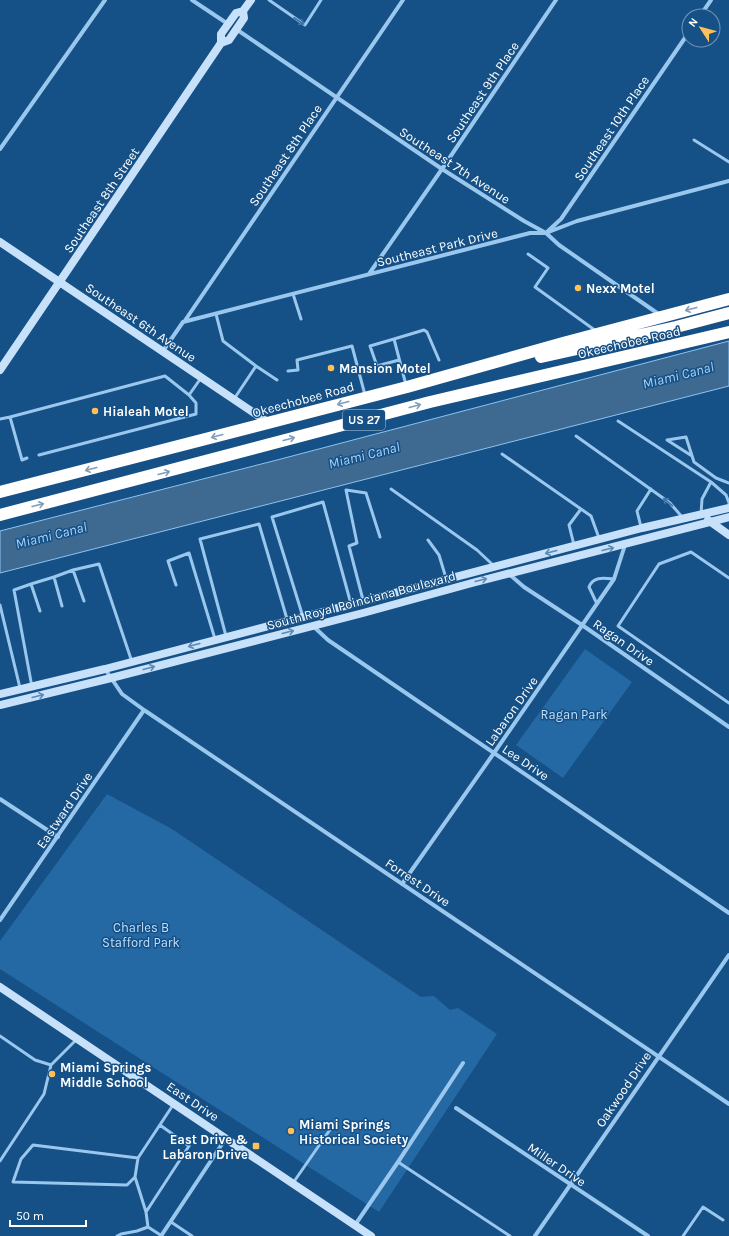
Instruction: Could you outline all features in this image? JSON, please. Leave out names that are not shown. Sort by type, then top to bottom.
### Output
[{"type":"highway","name":"Okeechobee Road","points":[[0,492],[407,387],[729,299]]},
{"type":"highway","points":[[462,372],[539,358],[676,327],[729,313]]},
{"type":"highway","name":"Okeechobee Road","points":[[0,515],[430,402],[729,332]]},
{"type":"street","points":[[0,149],[105,0]]},
{"type":"street","points":[[192,0],[228,24]]},
{"type":"street","name":"Southeast 8th Street","points":[[0,370],[221,43],[221,34],[236,13],[243,11],[251,0]]},
{"type":"street","name":"Southeast 8th Place","points":[[183,322],[403,0]]},
{"type":"street","name":"Southeast 9th Place","points":[[369,274],[556,0]]},
{"type":"street","name":"Southeast 8th Street","points":[[221,43],[229,40],[244,18],[243,11]]},
{"type":"street","name":"Southeast 7th Avenue","points":[[236,29],[442,169],[524,221],[546,233],[558,245],[662,317]]},
{"type":"street","name":"Southeast 10th Place","points":[[546,233],[561,219],[681,44]]},
{"type":"street","name":"Southeast Park Drive","points":[[183,322],[530,233],[546,233],[577,221],[729,182]]},
{"type":"street","name":"Southeast 6th Avenue","points":[[0,242],[269,423]]},
{"type":"street","points":[[163,351],[183,322]]},
{"type":"street","name":"South Royal Poinciana Boulevard","points":[[0,694],[132,662],[446,578],[495,567],[642,528],[729,508]]},
{"type":"street","points":[[701,515],[729,535]]},
{"type":"street","name":"South Royal Poinciana Boulevard","points":[[0,705],[313,626],[729,517]]},
{"type":"street","name":"Labaron Drive","points":[[402,884],[614,579],[625,544]]},
{"type":"street","name":"Ragan Drive","points":[[509,574],[524,587],[582,625],[729,727]]},
{"type":"street","name":"Lee Drive","points":[[313,626],[328,640],[729,913]]},
{"type":"street","name":"Forrest Drive","points":[[105,669],[122,694],[144,710],[729,1104]]},
{"type":"street","name":"Eastward Drive","points":[[0,920],[144,710]]},
{"type":"street","points":[[0,800],[58,837]]},
{"type":"street","name":"Oakwood Drive","points":[[535,1236],[729,955]]},
{"type":"street","name":"East Drive","points":[[0,987],[371,1236]]},
{"type":"street","points":[[355,1224],[463,1063]]},
{"type":"street","name":"Miller Drive","points":[[456,1108],[648,1236]]},
{"type":"street","points":[[161,1236],[226,1138]]},
{"type":"lane","points":[[269,0],[305,25],[321,0]]},
{"type":"lane","points":[[694,140],[729,162]]},
{"type":"lane","points":[[528,254],[548,268],[536,287],[598,334]]},
{"type":"lane","points":[[293,294],[301,319]]},
{"type":"lane","points":[[216,314],[223,341],[277,380]]},
{"type":"lane","points":[[399,360],[377,366],[370,346],[424,330],[427,332],[439,360]]},
{"type":"lane","points":[[394,339],[407,387]]},
{"type":"lane","points":[[288,372],[298,370],[297,360],[352,346],[366,397]]},
{"type":"lane","points":[[234,399],[256,366]]},
{"type":"lane","points":[[0,419],[165,376],[189,395],[196,403],[196,414],[39,455]]},
{"type":"lane","points":[[189,395],[201,377]]},
{"type":"lane","points":[[10,417],[22,460],[27,458]]},
{"type":"lane","points":[[618,421],[710,482],[726,495],[729,503]]},
{"type":"lane","points":[[576,436],[670,503],[683,518]]},
{"type":"lane","points":[[692,456],[667,440],[686,437],[694,462],[716,478],[729,483]]},
{"type":"lane","points":[[502,454],[591,516],[599,540]]},
{"type":"lane","points":[[701,515],[702,499],[710,482]]},
{"type":"lane","points":[[392,489],[476,550],[495,567]]},
{"type":"lane","points":[[642,528],[636,511],[651,489]]},
{"type":"lane","points":[[363,601],[349,546],[357,543],[346,490],[366,493],[380,537]]},
{"type":"lane","points":[[303,617],[272,517],[323,502],[351,604]]},
{"type":"lane","points":[[575,546],[569,525],[581,509]]},
{"type":"lane","points":[[226,636],[200,539],[259,524],[287,620]]},
{"type":"lane","points":[[428,540],[438,555],[446,578]]},
{"type":"lane","points":[[729,578],[691,552],[659,564],[618,626],[729,703]]},
{"type":"lane","points":[[176,585],[168,561],[190,553],[215,639]]},
{"type":"lane","points":[[32,687],[14,590],[73,570],[99,564],[132,662]]},
{"type":"lane","points":[[73,570],[84,601]]},
{"type":"lane","points":[[54,577],[62,606]]},
{"type":"lane","points":[[597,604],[589,586],[591,582],[595,579],[601,578],[614,579]]},
{"type":"lane","points":[[31,584],[40,611]]},
{"type":"lane","points":[[0,605],[20,690]]},
{"type":"lane","points":[[0,1036],[35,1060],[51,1065]]},
{"type":"lane","points":[[0,1161],[44,1094],[51,1065],[77,1039]]},
{"type":"lane","points":[[161,1236],[148,1227],[146,1212],[135,1177],[138,1158],[174,1104]]},
{"type":"lane","points":[[293,1184],[336,1121]]},
{"type":"lane","points":[[146,1212],[189,1146],[160,1125]]},
{"type":"lane","points":[[135,1177],[127,1185],[13,1182],[21,1159],[33,1145],[138,1158]]},
{"type":"lane","points":[[398,1162],[510,1236]]},
{"type":"lane","points":[[683,1236],[703,1207],[723,1220]]},
{"type":"lane","points":[[171,1222],[192,1236]]},
{"type":"lane","points":[[117,1236],[148,1227]]},
{"type":"green space","name":"Ragan Park","points":[[585,649],[632,682],[563,778],[516,745]]},
{"type":"green space","name":"Charles B Stafford Park","points":[[107,794],[172,829],[421,997],[434,996],[450,1010],[458,1008],[497,1034],[379,1212],[0,969],[0,941]]},
{"type":"water","name":"Miami Canal","points":[[729,341],[729,386],[0,573],[0,531]]},
{"type":"place","name":"Nexx Motel","points":[[578,288]]},
{"type":"place","name":"Mansion Motel","points":[[331,368]]},
{"type":"place","name":"Hialeah Motel","points":[[95,411]]},
{"type":"place","name":"Miami Springs Middle School","points":[[52,1074]]},
{"type":"place","name":"Miami Springs Historical Society","points":[[291,1131]]},
{"type":"place","name":"East Drive & Labaron Drive","points":[[256,1146]]}]
